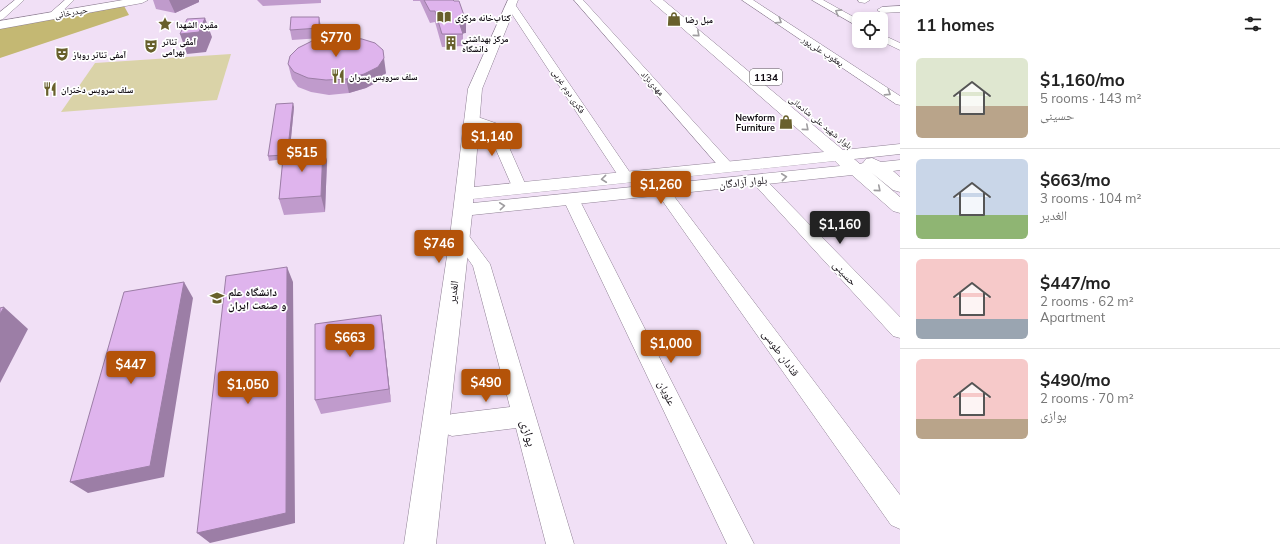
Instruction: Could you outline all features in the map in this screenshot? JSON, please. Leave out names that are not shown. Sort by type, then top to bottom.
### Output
[{"type":"main road","name":"حیدرخانی","points":[[0,25],[114,3],[142,0]]},
{"type":"main road","name":"بلوار شهید علی شادمانی","points":[[656,0],[840,147]]},
{"type":"main road","name":"بلوار شهید علی شادمانی","points":[[671,0],[805,109]]},
{"type":"main road","name":"الغدیر","points":[[420,544],[460,236],[475,89],[512,2]]},
{"type":"main road","name":"بلوار آزادگان","points":[[463,202],[519,188],[727,167],[840,147]]},
{"type":"main road","name":"1134","points":[[840,147],[858,162],[900,208]]},
{"type":"main road","name":"بلوار آزادگان","points":[[463,202],[571,199],[758,180],[858,162],[900,149]]},
{"type":"main road","points":[[858,162],[878,168],[900,186]]},
{"type":"main road","points":[[878,168],[900,165]]},
{"type":"street","points":[[0,17],[20,0]]},
{"type":"street","points":[[53,15],[70,0]]},
{"type":"street","name":"مهدی‌نژاد","points":[[578,0],[727,167]]},
{"type":"street","name":"یعقوب علی‌پور","points":[[747,0],[900,101]]},
{"type":"street","points":[[816,0],[852,20]]},
{"type":"street","points":[[888,0],[900,8]]},
{"type":"street","name":"فکری دوم غربی","points":[[512,2],[626,177]]},
{"type":"street","points":[[882,10],[900,8]]},
{"type":"street","points":[[888,40],[900,47]]},
{"type":"street","points":[[472,120],[493,127],[519,188]]},
{"type":"street","name":"حسینی","points":[[758,180],[900,330]]},
{"type":"street","name":"قنادان طوسی","points":[[662,190],[900,516]]},
{"type":"street","name":"علویان","points":[[571,199],[741,544]]},
{"type":"street","name":"پوازی","points":[[460,236],[481,264],[560,544]]},
{"type":"street","points":[[452,425],[524,416]]},
{"type":"shaded area","points":[[124,6],[129,15],[0,58],[0,28]]},
{"type":"shaded area","points":[[231,54],[217,100],[61,112],[95,63]]},
{"type":"building","name":"کتاب‌خانه مرکزی","points":[[424,0],[459,1],[466,21],[459,22],[463,34],[442,34],[435,11],[430,11]]},
{"type":"building","points":[[291,17],[319,17],[319,28],[290,30]]},
{"type":"building","points":[[205,18],[199,32],[180,34],[187,19]]},
{"type":"building","points":[[346,37],[362,39],[375,43],[383,50],[384,58],[378,67],[364,74],[346,79],[326,80],[308,78],[294,72],[288,64],[290,56],[298,48],[318,38]]},
{"type":"building","points":[[293,103],[288,148],[284,148],[284,155],[268,156],[276,104]]},
{"type":"building","points":[[323,146],[321,196],[279,199],[284,148]]},
{"type":"building","points":[[287,267],[286,513],[197,533],[226,276]]},
{"type":"building","points":[[184,282],[150,466],[70,482],[124,292]]},
{"type":"building","points":[[4,307],[0,314],[0,308]]},
{"type":"building","points":[[381,315],[389,389],[315,400],[315,324]]},
{"type":"place","name":"کتاب‌خانه مرکزی","points":[[444,17]]},
{"type":"place","name":"مبل رضا","points":[[674,19]]},
{"type":"place","name":"مقبره الشهدا","points":[[165,24]]},
{"type":"place","name":"مرکز بهداشتی دانشگاه","points":[[451,43]]},
{"type":"place","name":"آمفی تئاتر بهرامی","points":[[151,46]]},
{"type":"place","name":"آمفی تئاتر روباز","points":[[62,54]]},
{"type":"place","name":"سلف سرویس پسران","points":[[338,76]]},
{"type":"place","name":"سلف سرویس دختران","points":[[50,89]]},
{"type":"place","name":"Newform Furniture","points":[[786,122]]},
{"type":"place","name":"دانشگاه علم و صنعت ایران","points":[[217,298]]}]
